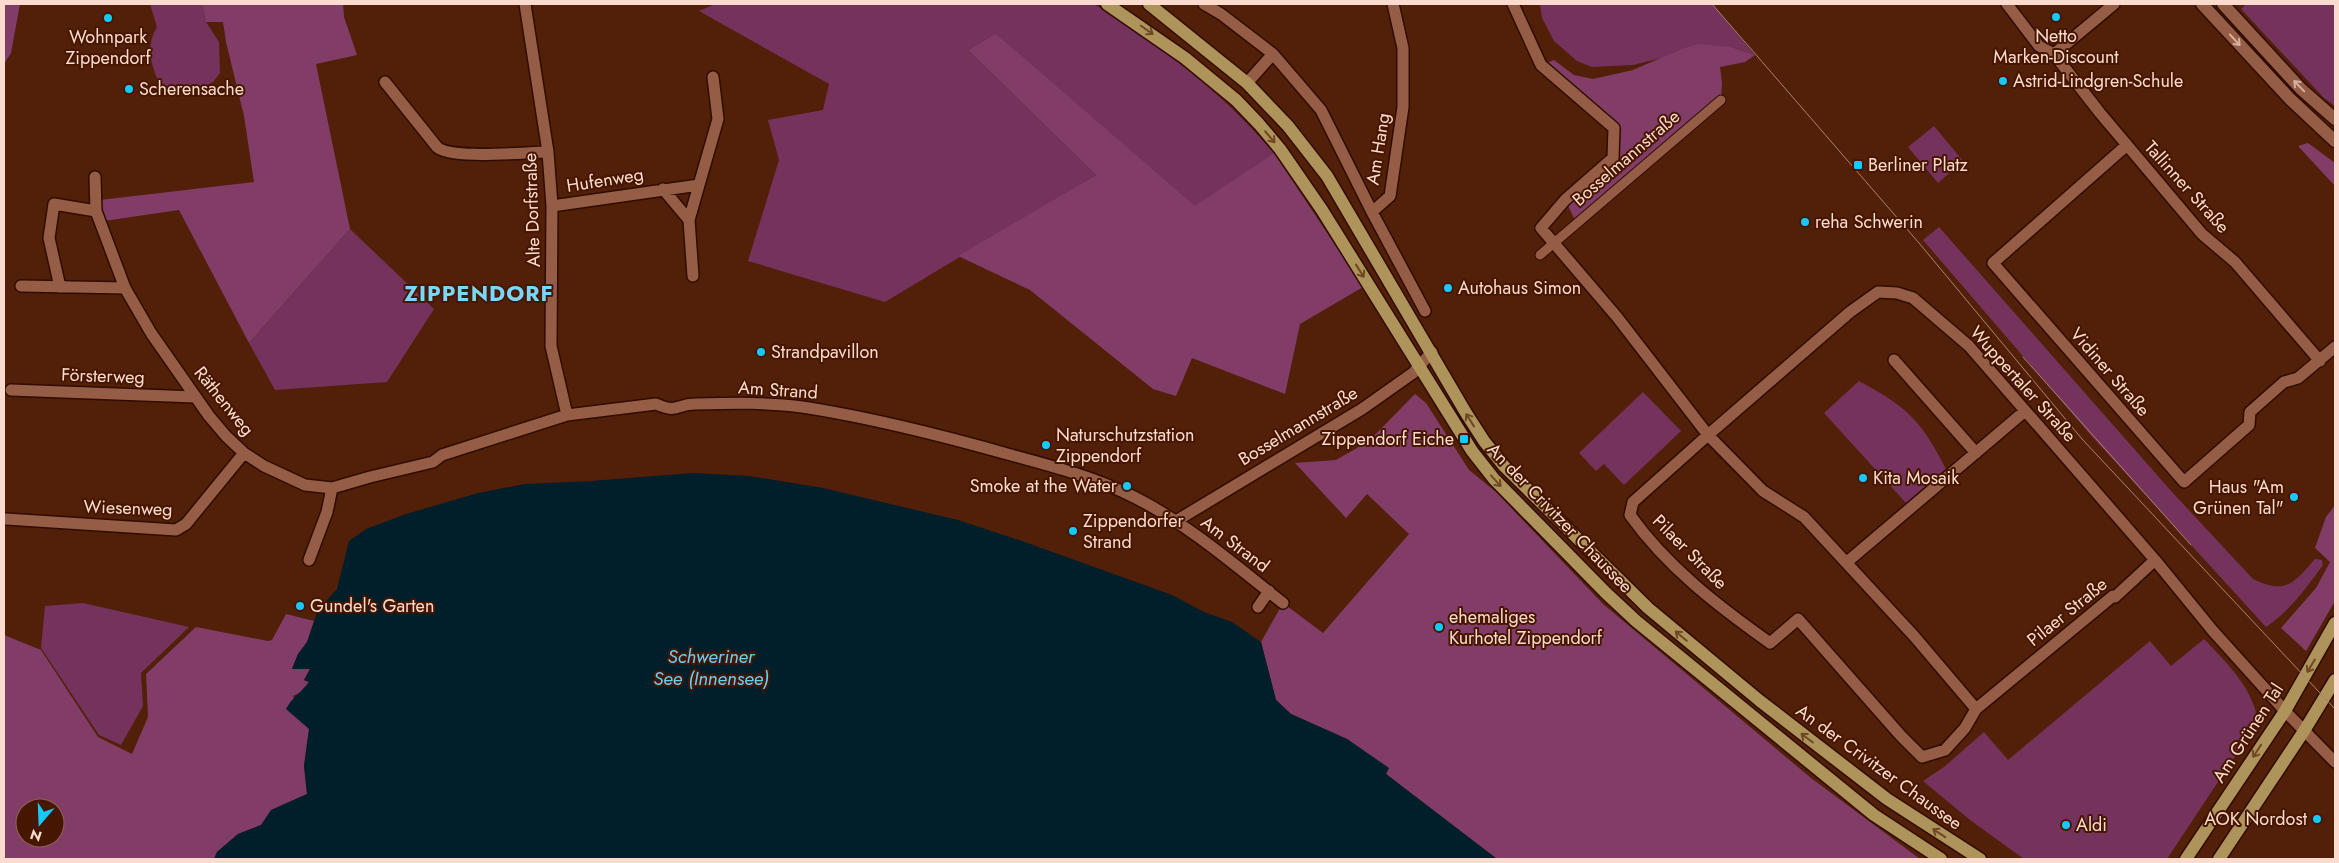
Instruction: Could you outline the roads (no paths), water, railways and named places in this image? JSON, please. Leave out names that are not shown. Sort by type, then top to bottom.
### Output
[{"type":"main road","name":"An der Crivitzer Chaussee","points":[[1107,4],[1185,58],[1236,100],[1259,124],[1312,194],[1468,445],[1494,479],[1606,593],[1673,652],[1874,815],[1941,859]]},
{"type":"main road","name":"An der Crivitzer Chaussee","points":[[1149,4],[1247,83],[1288,126],[1327,176],[1432,352],[1466,414],[1494,453],[1618,581],[1760,701],[1887,798],[1980,859]]},
{"type":"main road","name":"Am Grünen Tal","points":[[2186,859],[2284,711],[2335,623]]},
{"type":"main road","points":[[2219,859],[2304,731],[2335,680]]},
{"type":"street","name":"Alte Dorfstraße","points":[[525,4],[548,152],[552,206],[551,340],[567,415]]},
{"type":"street","points":[[1204,4],[1221,14],[1272,54],[1321,110],[1372,212],[1425,311]]},
{"type":"street","name":"Am Hang","points":[[1372,212],[1390,196],[1403,107],[1403,48],[1393,4]]},
{"type":"street","name":"Bosselmannstraße","points":[[1513,4],[1541,66],[1614,128],[1613,158],[1564,200],[1541,228],[1617,317],[1708,434]]},
{"type":"street","name":"Tallinner Straße","points":[[2007,4],[2039,46],[2054,54],[2127,146],[2202,234],[2235,262],[2320,361]]},
{"type":"street","points":[[2054,54],[2114,4]]},
{"type":"street","points":[[2202,4],[2290,99],[2335,141]]},
{"type":"street","points":[[2223,4],[2301,89],[2335,119]]},
{"type":"street","points":[[1247,83],[1272,54]]},
{"type":"street","points":[[693,276],[689,220],[718,120],[713,78]]},
{"type":"street","points":[[385,82],[437,147],[444,152],[459,154],[548,152]]},
{"type":"street","name":"Bosselmannstraße","points":[[1540,256],[1721,100]]},
{"type":"street","name":"Vidiner Straße","points":[[2127,146],[1993,263],[2184,482],[2249,425],[2250,412],[2284,382],[2298,378],[2335,347]]},
{"type":"street","name":"Räthenweg","points":[[95,177],[96,211],[125,288],[151,333],[195,396],[226,436],[244,454],[283,476],[305,485],[332,488]]},
{"type":"street","name":"Hufenweg","points":[[552,206],[699,185]]},
{"type":"street","name":"Hufenweg","points":[[663,189],[689,220]]},
{"type":"street","points":[[60,287],[49,238],[54,204],[96,211]]},
{"type":"street","points":[[21,286],[125,288]]},
{"type":"street","name":"Wuppertaler Straße","points":[[1708,434],[1850,312],[1878,292],[1897,293],[1913,298],[1969,346],[2156,560],[2213,631],[2284,711],[2335,762]]},
{"type":"street","name":"Bosselmannstraße","points":[[1176,521],[1362,409],[1419,366],[1432,352]]},
{"type":"street","points":[[1894,360],[1976,453]]},
{"type":"street","name":"Försterweg","points":[[11,390],[195,396]]},
{"type":"street","name":"Am Strand","points":[[332,488],[370,476],[433,462],[442,455],[567,415],[656,404],[676,409],[692,404],[764,404],[806,407],[925,432],[1041,463],[1134,497],[1176,521],[1283,603]]},
{"type":"street","points":[[1846,562],[2025,411]]},
{"type":"street","points":[[1708,434],[1763,491],[1804,517],[1976,709]]},
{"type":"street","name":"Pilaer Straße","points":[[1708,434],[1633,502],[1630,514],[1645,536],[1696,586],[1770,643],[1798,619],[1901,736],[1922,756],[1945,750],[1965,728],[1976,709],[2113,596],[2115,597],[2156,560]]},
{"type":"street","name":"Wiesenweg","points":[[6,518],[176,530],[186,524],[244,454]]},
{"type":"street","points":[[309,560],[327,512],[332,488]]},
{"type":"street","name":"Am Strand","points":[[1258,607],[1269,591]]},
{"type":"water","name":"Schweriner See (Innensee)","points":[[693,473],[749,476],[823,488],[958,520],[1172,595],[1204,612],[1232,622],[1261,642],[1276,700],[1291,714],[1347,739],[1389,768],[1386,774],[1497,859],[214,859],[217,852],[238,834],[261,825],[271,810],[307,794],[304,766],[309,729],[286,709],[309,682],[304,680],[310,669],[292,669],[298,654],[307,642],[318,610],[337,589],[349,541],[366,529],[406,514],[478,493],[525,484]]},
{"type":"tram line","points":[[1712,4],[1919,243],[2082,439],[2335,709]]},
{"type":"tram line","points":[[2023,357],[2191,545]]},
{"type":"place","name":"Netto Marken-Discount","points":[[2056,17]]},
{"type":"place","name":"Wohnpark Zippendorf","points":[[108,18]]},
{"type":"place","name":"Astrid-Lindgren-Schule","points":[[2003,81]]},
{"type":"place","name":"Scherensache","points":[[129,89]]},
{"type":"place","name":"Berliner Platz","points":[[1858,165]]},
{"type":"place","name":"reha Schwerin","points":[[1805,222]]},
{"type":"place","name":"Autohaus Simon","points":[[1448,288]]},
{"type":"place","name":"Strandpavillon","points":[[761,352]]},
{"type":"place","name":"Zippendorf Eiche","points":[[1464,439]]},
{"type":"place","name":"Naturschutzstation Zippendorf","points":[[1046,445]]},
{"type":"place","name":"Kita Mosaik","points":[[1863,478]]},
{"type":"place","name":"Smoke at the Water","points":[[1127,486]]},
{"type":"place","name":"Haus \"Am Grünen Tal\"","points":[[2294,497]]},
{"type":"place","name":"Zippendorfer Strand","points":[[1073,531]]},
{"type":"place","name":"Gundel's Garten","points":[[300,606]]},
{"type":"place","name":"ehemaliges Kurhotel Zippendorf","points":[[1439,627]]},
{"type":"place","name":"AOK Nordost","points":[[2317,819]]},
{"type":"place","name":"Aldi","points":[[2066,825]]},
{"type":"district","name":"ZIPPENDORF","points":[[479,293]]}]
